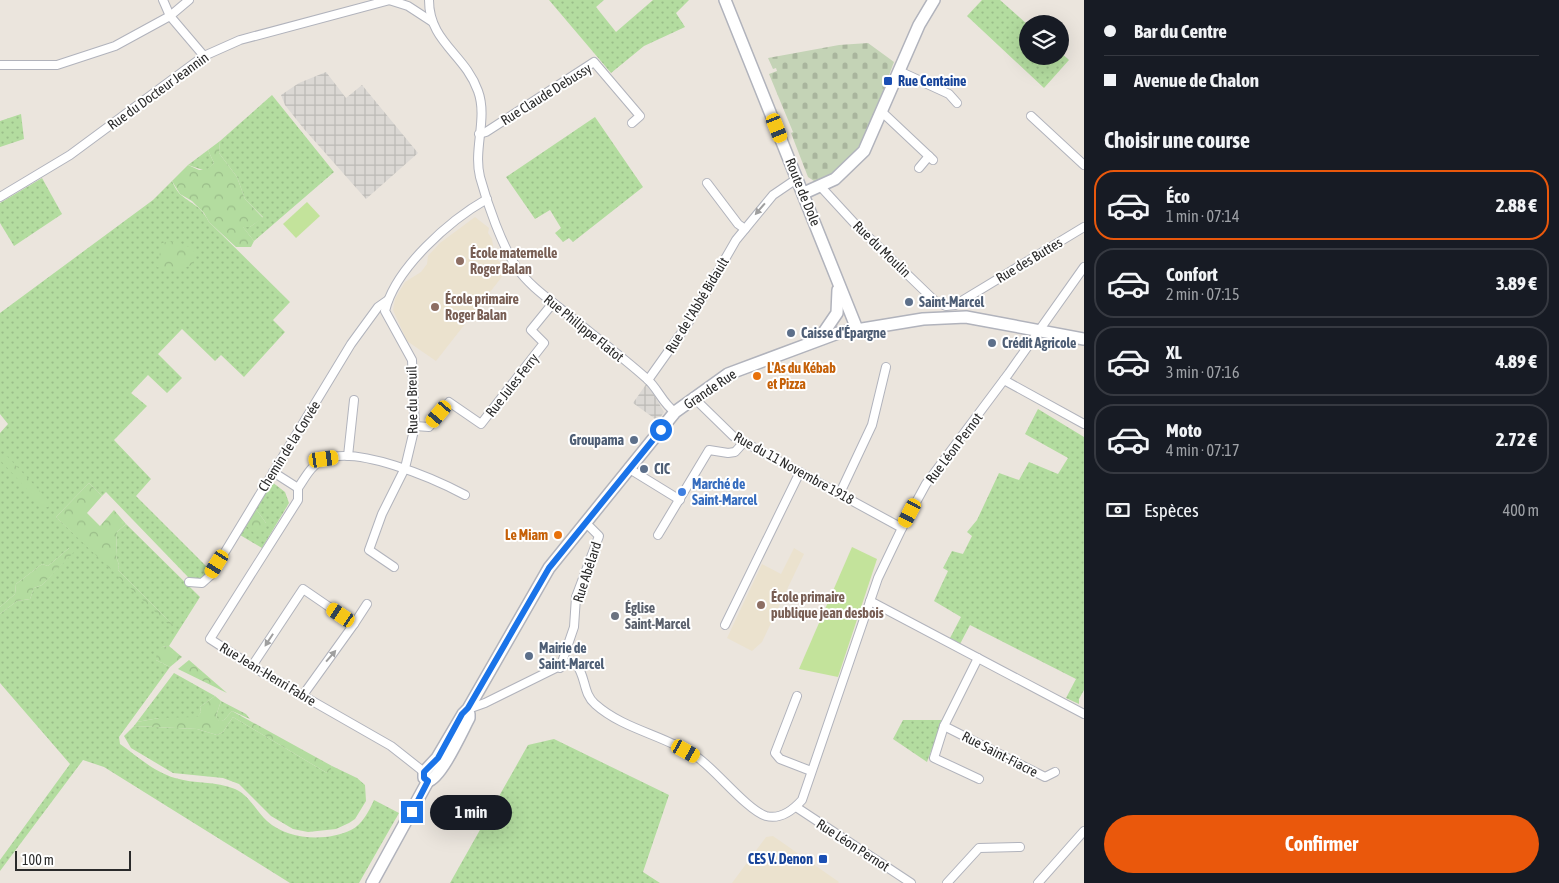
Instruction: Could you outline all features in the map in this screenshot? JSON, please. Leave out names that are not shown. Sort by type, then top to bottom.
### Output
[{"type":"main road","name":"Route de Dole","points":[[724,0],[804,192],[857,329]]},
{"type":"main road","points":[[804,192],[821,187],[835,179],[856,161],[871,138],[919,25],[934,0]]},
{"type":"main road","points":[[820,339],[837,313],[836,276]]},
{"type":"main road","name":"Grande Rue","points":[[372,883],[462,714],[468,708],[549,568],[675,412],[693,397],[733,372],[820,339],[857,329],[948,317],[986,320],[1084,339]]},
{"type":"street","points":[[163,0],[170,16],[204,56]]},
{"type":"street","points":[[0,65],[56,65],[115,46],[170,16],[189,0]]},
{"type":"street","name":"Rue du Docteur Jeannin","points":[[0,197],[70,155],[204,56],[240,40],[389,0],[408,6],[431,22]]},
{"type":"street","name":"Rue Philippe Flatot","points":[[428,0],[434,30],[465,66],[478,92],[481,109],[480,175],[487,199],[517,268],[553,303],[648,380],[664,404],[675,412]]},
{"type":"street","name":"Rue Claude Debussy","points":[[480,134],[486,132],[594,62],[640,116],[632,123]]},
{"type":"street","points":[[899,71],[949,94],[956,103]]},
{"type":"street","points":[[882,112],[931,158],[919,168]]},
{"type":"street","points":[[1031,116],[1084,165]]},
{"type":"street","name":"Rue de l'Abbé Bidault","points":[[648,380],[687,326],[745,229],[773,195],[798,178]]},
{"type":"street","points":[[707,183],[738,224],[745,229]]},
{"type":"street","name":"Rue du Moulin","points":[[821,187],[856,225],[935,301],[946,306]]},
{"type":"street","points":[[388,300],[396,284],[426,247],[466,210],[487,199]]},
{"type":"street","name":"Rue des Buttes","points":[[946,306],[954,305],[1084,227]]},
{"type":"street","name":"Rue Léon Pernot","points":[[911,883],[794,809],[802,800],[881,570],[902,528],[926,484],[1004,380],[1084,267]]},
{"type":"street","name":"Rue du Breuil","points":[[388,300],[385,311],[412,360],[415,426],[405,468],[381,517],[369,550],[394,567]]},
{"type":"street","name":"Chemin de la Corvée","points":[[189,582],[202,584],[211,574],[351,344],[378,307],[388,300]]},
{"type":"street","name":"Rue Jules Ferry","points":[[415,426],[429,426],[449,402],[482,424],[544,343],[531,330],[553,303]]},
{"type":"street","points":[[840,493],[872,426],[886,367]]},
{"type":"street","points":[[1004,380],[1084,424]]},
{"type":"street","name":"Rue du 11 Novembre 1918","points":[[693,397],[733,436],[902,528]]},
{"type":"street","points":[[348,456],[354,400]]},
{"type":"street","points":[[658,535],[709,450],[728,453],[735,452],[744,442]]},
{"type":"street","points":[[272,472],[298,488],[311,468],[324,459],[348,456],[405,468],[435,479],[465,495]]},
{"type":"street","points":[[628,468],[680,500]]},
{"type":"street","points":[[725,625],[800,472]]},
{"type":"street","name":"Rue Jean-Henri Fabre","points":[[298,488],[298,500],[210,639],[252,666],[391,746],[429,775]]},
{"type":"street","name":"Rue Abélard","points":[[560,668],[574,627],[576,596],[599,536],[585,522]]},
{"type":"street","points":[[252,666],[303,589],[354,624]]},
{"type":"street","points":[[870,601],[1084,714]]},
{"type":"street","points":[[303,695],[367,604]]},
{"type":"street","name":"Rue Saint-Fiacre","points":[[978,658],[944,726],[934,758],[979,779]]},
{"type":"street","points":[[468,708],[531,682],[560,668],[566,663],[576,664],[580,669],[587,695],[603,710],[698,757],[765,816],[777,817],[794,809]]},
{"type":"street","points":[[797,696],[775,753],[780,759],[811,771]]},
{"type":"street","name":"Rue Saint-Fiacre","points":[[944,726],[1045,777],[1055,772]]},
{"type":"street","points":[[1038,883],[1084,831]]},
{"type":"street","points":[[947,883],[979,848],[1020,847]]},
{"type":"shaded area","points":[[326,72],[346,98],[362,85],[418,153],[366,199],[304,129],[285,105],[281,95],[299,83]]},
{"type":"shaded area","points":[[475,217],[489,228],[488,233],[492,239],[495,258],[508,269],[436,361],[407,341],[393,310],[395,299],[405,282],[421,272],[427,264],[428,256],[440,243]]},
{"type":"shaded area","points":[[647,383],[664,412],[658,421],[633,403]]},
{"type":"shaded area","name":"École primaire publique jean desbois","points":[[794,548],[804,554],[762,642],[752,651],[727,638],[762,564],[781,574]]},
{"type":"shaded area","points":[[773,836],[839,882],[732,883],[766,837]]},
{"type":"green space","points":[[549,0],[604,0],[596,7],[616,32],[653,0],[689,0],[676,13],[685,27],[644,46],[611,73]]},
{"type":"green space","points":[[982,0],[1000,0],[1019,17],[1019,65],[967,16]]},
{"type":"green space","points":[[868,43],[894,62],[882,96],[858,148],[847,162],[833,174],[817,183],[808,177],[791,133],[793,132],[769,74],[777,71],[776,68],[773,69],[768,58],[839,45]]},
{"type":"green space","points":[[1019,65],[1065,65],[1044,88]]},
{"type":"green space","points":[[272,95],[334,172],[254,241],[242,226],[250,227],[263,217],[245,199],[237,177],[219,153],[220,141]]},
{"type":"green space","points":[[21,114],[24,139],[0,147],[0,121]]},
{"type":"green space","points":[[595,117],[643,187],[573,242],[569,238],[563,242],[555,233],[561,228],[550,210],[535,219],[506,177]]},
{"type":"green space","points":[[220,141],[219,153],[237,177],[245,199],[263,218],[250,227],[243,227],[254,241],[251,247],[236,247],[209,222],[204,213],[192,201],[180,194],[172,181],[188,165],[199,170],[206,170],[214,163],[208,150]]},
{"type":"green space","points":[[208,150],[214,163],[206,171],[188,165]]},
{"type":"green space","points":[[42,178],[62,214],[14,246],[0,223],[0,203]]},
{"type":"green space","points":[[172,181],[180,194],[200,209],[209,222],[290,302],[273,320],[285,332],[244,377],[221,355],[215,361],[182,329],[158,354],[182,378],[167,393],[148,375],[131,393],[147,406],[114,440],[151,479],[136,496],[210,570],[202,580],[189,578],[106,492],[102,496],[89,483],[56,517],[173,625],[118,570],[119,565],[116,556],[117,532],[126,524],[200,597],[169,646],[162,647],[156,660],[170,667],[119,737],[120,744],[146,763],[167,775],[182,780],[228,786],[240,791],[267,821],[285,832],[296,835],[308,837],[330,836],[351,830],[362,821],[374,800],[399,813],[359,883],[290,883],[104,767],[83,760],[0,871],[0,860],[70,764],[0,683],[0,614],[17,601],[30,599],[34,588],[42,585],[73,552],[69,548],[48,566],[42,564],[16,584],[15,594],[0,607],[0,433],[8,424],[0,414],[0,313],[153,200]]},
{"type":"green space","points":[[307,202],[320,216],[296,238],[283,224]]},
{"type":"green space","points":[[171,241],[189,247],[196,254],[193,264],[176,270],[157,267],[162,243]]},
{"type":"green space","points":[[1038,409],[1084,437],[1084,690],[1079,699],[1079,704],[1066,698],[1076,679],[970,625],[960,644],[950,638],[961,617],[934,601],[948,571],[943,568],[952,551],[963,554],[972,536],[967,532],[977,520],[999,473],[1019,480],[1029,462],[1058,474],[1068,458],[1025,434]]},
{"type":"green space","points":[[7,456],[51,503],[48,507],[41,508],[38,506],[38,501],[0,460]]},
{"type":"green space","points":[[272,482],[285,492],[289,503],[262,548],[240,535],[246,525],[253,531],[266,523],[256,509]]},
{"type":"green space","points":[[89,483],[102,496],[87,513],[100,526],[114,510],[126,524],[117,532],[116,556],[119,565],[118,570],[173,625],[171,627],[56,517]]},
{"type":"green space","points":[[256,509],[266,523],[266,530],[255,534],[246,525]]},
{"type":"green space","points":[[852,547],[877,559],[838,677],[799,669]]},
{"type":"green space","points":[[69,548],[74,548],[74,552],[42,585],[34,588],[30,599],[17,601],[0,614],[0,607],[15,594],[16,584],[42,564],[48,566]]},
{"type":"green space","points":[[169,646],[182,657],[170,667],[156,660],[157,650]]},
{"type":"green space","points":[[189,660],[227,693],[178,669]]},
{"type":"green space","points":[[174,673],[215,696],[200,707],[201,712],[197,718],[159,718],[137,722]]},
{"type":"green space","points":[[215,696],[221,701],[216,716],[219,721],[224,720],[232,711],[332,766],[330,771],[327,773],[233,717],[223,732],[217,735],[197,729],[134,726],[137,722],[159,718],[197,717],[201,712],[200,707]]},
{"type":"green space","points":[[221,701],[246,714],[250,719],[232,711],[224,720],[219,722],[216,716]]},
{"type":"green space","points":[[233,717],[327,773],[332,766],[357,778],[365,785],[366,801],[355,819],[336,829],[308,832],[293,829],[271,816],[239,784],[223,778],[173,773],[131,748],[124,736],[134,726],[197,729],[217,735],[223,732]]},
{"type":"green space","points":[[903,720],[943,720],[927,762],[893,739]]},
{"type":"green space","points":[[554,739],[669,795],[643,872],[660,883],[450,883],[528,745]]},
{"type":"place","name":"Rue Centaine","points":[[888,81]]},
{"type":"place","name":"École maternelle Roger Balan","points":[[460,261]]},
{"type":"place","name":"Saint-Marcel","points":[[909,302]]},
{"type":"place","name":"École primaire Roger Balan","points":[[435,307]]},
{"type":"place","name":"Caisse d'Épargne","points":[[791,333]]},
{"type":"place","name":"Crédit Agricole","points":[[992,343]]},
{"type":"place","name":"L'As du Kébab et Pizza","points":[[757,376]]},
{"type":"place","name":"Groupama","points":[[634,440]]},
{"type":"place","name":"CIC","points":[[644,469]]},
{"type":"place","name":"Marché de Saint-Marcel","points":[[682,492]]},
{"type":"place","name":"Le Miam","points":[[558,535]]},
{"type":"place","name":"École primaire publique jean desbois","points":[[761,605]]},
{"type":"place","name":"Église Saint-Marcel","points":[[615,616]]},
{"type":"place","name":"Mairie de Saint-Marcel","points":[[529,656]]},
{"type":"place","name":"CES V. Denon","points":[[823,859]]},
{"type":"route","points":[[412,812],[428,781],[423,776],[424,772],[438,758],[549,568],[661,430]]}]
